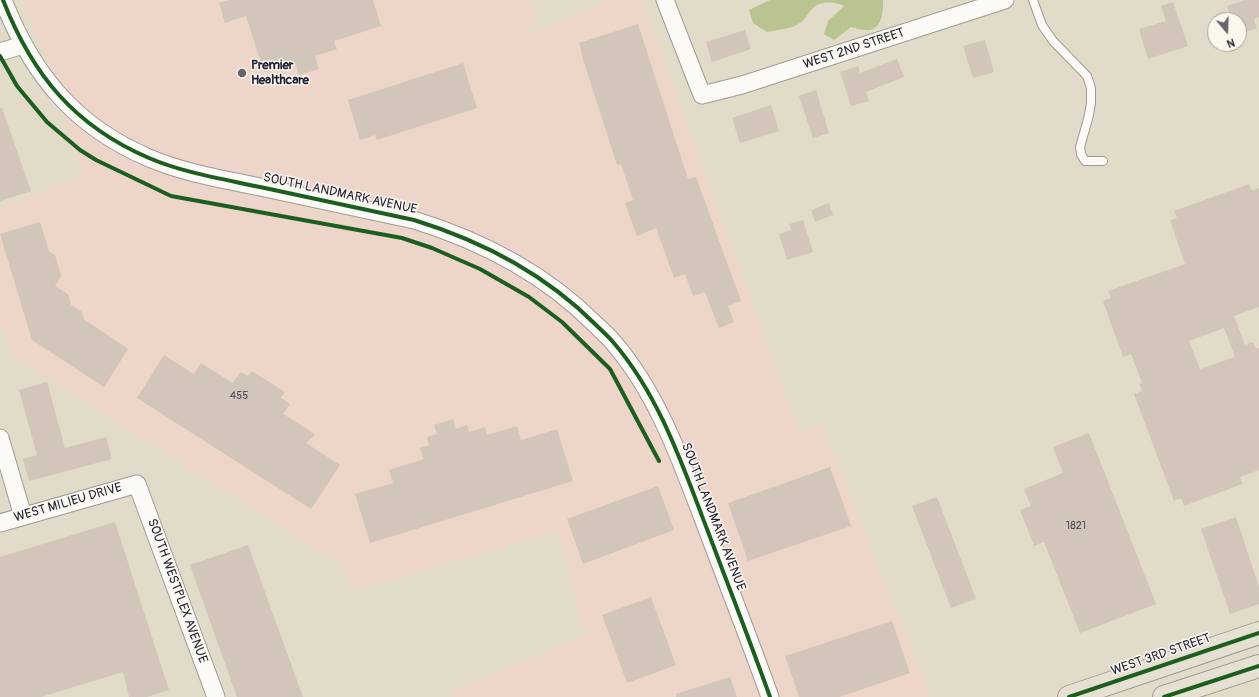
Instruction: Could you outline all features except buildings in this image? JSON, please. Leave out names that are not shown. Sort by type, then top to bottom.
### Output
[{"type":"main road","name":"WEST 3RD STREET","points":[[1069,697],[1259,633]]},
{"type":"main road","points":[[1164,697],[1259,666]]},
{"type":"street","name":"SOUTH LANDMARK AVENUE","points":[[3,0],[23,45],[45,79],[62,99],[84,119],[110,138],[149,158],[206,176],[414,220],[447,230],[481,244],[516,263],[574,304],[612,341],[634,370],[664,423],[691,487],[770,697]]},
{"type":"street","name":"WEST 2ND STREET","points":[[666,0],[702,95],[749,83],[1004,0]]},
{"type":"street","points":[[0,52],[23,45]]},
{"type":"street","points":[[0,438],[23,516]]},
{"type":"street","name":"WEST MILIEU DRIVE","points":[[0,523],[137,484]]},
{"type":"street","name":"SOUTH WESTPLEX AVENUE","points":[[137,484],[216,697]]},
{"type":"lane","points":[[1033,0],[1042,25],[1053,41],[1087,76],[1091,88],[1092,104],[1081,139],[1081,154],[1085,161],[1102,161]]},
{"type":"shaded area","points":[[21,0],[529,0],[538,25],[527,29],[528,33],[612,0],[642,0],[799,433],[820,423],[930,697],[454,697],[452,692],[586,635],[557,531],[353,591],[345,566],[12,355],[0,322],[0,209],[82,175],[48,62]]},
{"type":"green space","points":[[770,0],[883,0],[883,8],[880,22],[874,28],[865,30],[851,27],[834,40],[824,34],[828,21],[844,6],[832,3],[820,4],[812,9],[800,23],[793,27],[767,32],[753,23],[749,10]]},
{"type":"cycle path","points":[[3,0],[28,51],[42,74],[59,95],[77,113],[122,145],[149,158],[190,172],[414,220],[439,228],[464,238],[511,261],[555,289],[575,306],[613,342],[629,363],[644,384],[668,431],[770,697]]},
{"type":"cycle path","points":[[0,56],[17,86],[47,122],[80,150],[96,160],[171,196],[402,238],[432,248],[480,269],[529,297],[562,322],[610,369],[659,461]]},
{"type":"cycle path","points":[[1069,697],[1259,633]]},
{"type":"cycle path","points":[[1164,697],[1259,666]]},
{"type":"place","name":"Premier Healthcare","points":[[242,73]]}]
